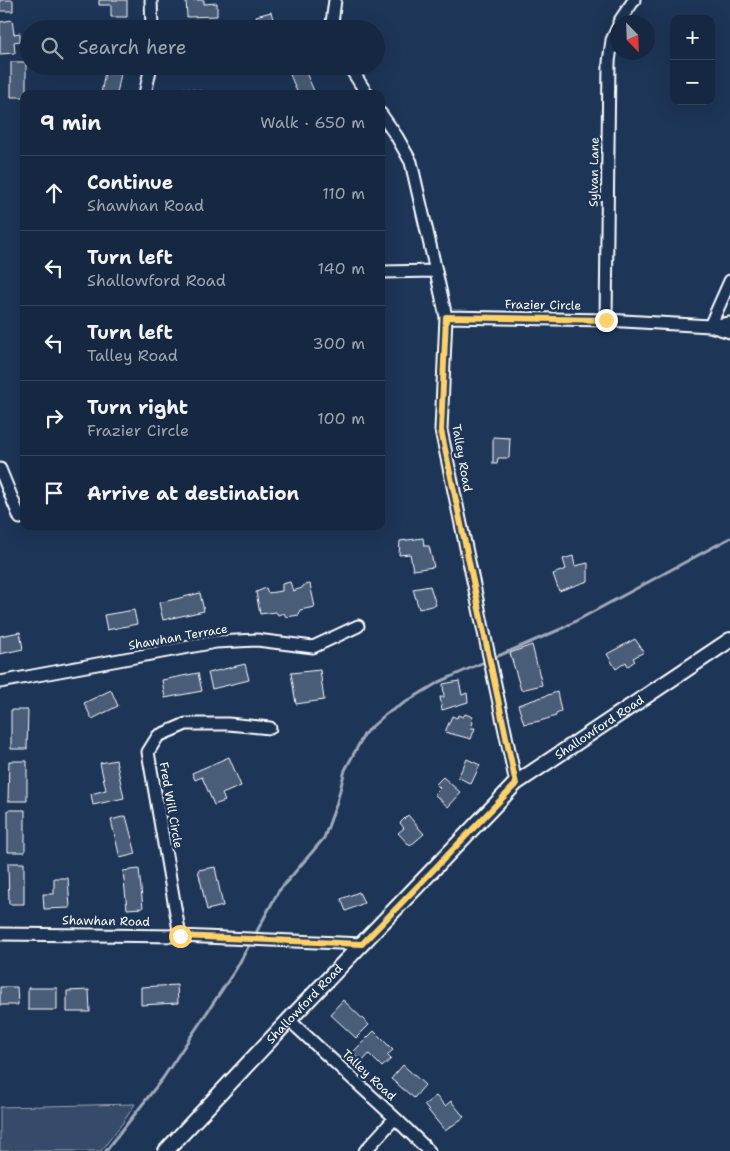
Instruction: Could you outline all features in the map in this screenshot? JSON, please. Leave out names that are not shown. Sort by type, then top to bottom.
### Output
[{"type":"street","points":[[151,0],[152,20]]},
{"type":"street","points":[[332,20],[335,0]]},
{"type":"street","points":[[624,15],[634,0]]},
{"type":"street","name":"Sylvan Lane","points":[[606,320],[610,55]]},
{"type":"street","points":[[145,90],[149,75]]},
{"type":"street","points":[[355,75],[364,90]]},
{"type":"street","name":"Talley Road","points":[[385,120],[411,162],[446,317],[441,430],[516,784]]},
{"type":"street","points":[[385,272],[436,271]]},
{"type":"street","points":[[730,281],[710,326],[730,332]]},
{"type":"street","name":"Frazier Circle","points":[[446,317],[606,320],[710,326],[730,323]]},
{"type":"street","points":[[0,469],[20,518]]},
{"type":"street","name":"Shawhan Terrace","points":[[0,682],[216,642],[257,640],[314,647],[358,626]]},
{"type":"street","name":"Shallowford Road","points":[[166,1151],[516,784],[730,640]]},
{"type":"street","name":"Fred Will Circle","points":[[180,936],[148,752],[158,736],[186,724],[228,724],[270,728]]},
{"type":"street","name":"Shawhan Road","points":[[0,934],[180,936],[362,944]]},
{"type":"street","name":"Talley Road","points":[[289,1020],[429,1151]]},
{"type":"street","points":[[366,1151],[395,1118]]},
{"type":"shaded area","points":[[135,1104],[101,1151],[0,1151],[0,1107]]},
{"type":"building","points":[[0,0],[13,0],[13,11],[0,11]]},
{"type":"building","points":[[99,0],[127,0],[127,17],[111,17],[111,5],[99,5]]},
{"type":"building","points":[[186,0],[204,0],[204,4],[217,3],[217,16],[187,17]]},
{"type":"building","points":[[271,12],[273,20],[257,20],[256,16]]},
{"type":"building","points":[[12,20],[14,34],[20,33],[20,41],[14,42],[15,53],[0,54],[0,22]]},
{"type":"building","points":[[11,62],[20,62],[20,75],[26,75],[26,90],[20,90],[20,97],[11,97]]},
{"type":"building","points":[[104,75],[121,75],[118,90],[102,90]]},
{"type":"building","points":[[290,75],[307,75],[314,90],[296,90]]},
{"type":"building","points":[[493,437],[510,438],[509,458],[498,458],[497,464],[493,464]]},
{"type":"building","points":[[423,538],[424,546],[429,546],[434,567],[413,570],[410,554],[399,555],[400,541]]},
{"type":"building","points":[[573,556],[575,566],[588,563],[588,581],[559,591],[553,574],[566,569],[563,559]]},
{"type":"building","points":[[290,582],[293,591],[310,584],[315,607],[300,610],[299,615],[286,617],[284,613],[278,615],[276,612],[260,614],[256,592],[266,588],[268,593],[282,591],[282,584]]},
{"type":"building","points":[[430,586],[436,605],[419,609],[413,589]]},
{"type":"building","points":[[200,593],[204,611],[163,620],[159,603]]},
{"type":"building","points":[[134,610],[137,624],[107,630],[104,615]]},
{"type":"building","points":[[20,632],[23,649],[0,654],[0,636]]},
{"type":"building","points":[[635,639],[644,652],[633,658],[635,661],[628,666],[626,662],[616,669],[607,654]]},
{"type":"building","points":[[532,645],[542,685],[521,690],[510,653]]},
{"type":"building","points":[[245,664],[249,680],[212,689],[208,673]]},
{"type":"building","points":[[320,670],[324,700],[296,704],[291,673]]},
{"type":"building","points":[[198,673],[202,691],[165,698],[162,680]]},
{"type":"building","points":[[459,681],[462,695],[467,693],[468,702],[442,710],[440,697],[444,697],[443,684]]},
{"type":"building","points":[[111,690],[118,706],[92,719],[84,703]]},
{"type":"building","points":[[557,692],[561,711],[556,713],[556,716],[524,724],[518,705]]},
{"type":"building","points":[[11,710],[28,710],[27,749],[11,749]]},
{"type":"building","points":[[465,714],[473,717],[471,728],[475,728],[471,739],[445,732],[452,716],[457,718],[458,715],[463,717]]},
{"type":"building","points":[[229,757],[241,786],[222,794],[225,801],[214,805],[202,777],[195,780],[192,773]]},
{"type":"building","points":[[467,759],[480,765],[471,784],[458,777]]},
{"type":"building","points":[[116,760],[124,798],[93,805],[91,794],[106,790],[100,763]]},
{"type":"building","points":[[9,761],[27,761],[27,801],[8,801]]},
{"type":"building","points":[[443,777],[461,793],[448,807],[434,794],[440,788],[436,784]]},
{"type":"building","points":[[8,810],[25,810],[25,852],[8,852]]},
{"type":"building","points":[[408,815],[424,834],[410,846],[398,833],[404,828],[400,823]]},
{"type":"building","points":[[126,816],[136,854],[120,858],[111,820]]},
{"type":"building","points":[[8,863],[24,863],[24,904],[9,904]]},
{"type":"building","points":[[215,867],[223,906],[207,910],[198,870]]},
{"type":"building","points":[[139,869],[143,908],[127,909],[123,871]]},
{"type":"building","points":[[54,878],[68,878],[70,908],[44,909],[43,894],[54,894]]},
{"type":"building","points":[[359,892],[364,903],[346,911],[341,899]]},
{"type":"building","points":[[177,985],[178,1003],[141,1005],[141,987]]},
{"type":"building","points":[[0,987],[17,987],[18,1005],[0,1005]]},
{"type":"building","points":[[28,988],[57,988],[57,1010],[28,1010]]},
{"type":"building","points":[[89,990],[90,1012],[67,1012],[67,991]]},
{"type":"building","points":[[343,1000],[369,1025],[356,1038],[330,1014]]},
{"type":"building","points":[[374,1031],[393,1050],[387,1055],[391,1059],[382,1067],[369,1054],[362,1062],[352,1053]]},
{"type":"building","points":[[403,1065],[425,1085],[414,1098],[391,1079]]},
{"type":"building","points":[[436,1096],[445,1106],[451,1101],[464,1117],[445,1131],[424,1105]]},
{"type":"waterway","points":[[498,656],[561,629],[730,538]]},
{"type":"waterway","points":[[257,931],[278,892],[324,838],[337,802],[345,770],[365,733],[386,714],[439,682],[482,663]]},
{"type":"waterway","points":[[106,1151],[163,1078],[236,969],[248,947]]},
{"type":"route","points":[[180,936],[362,944],[516,784],[441,430],[446,317],[606,320]]}]
